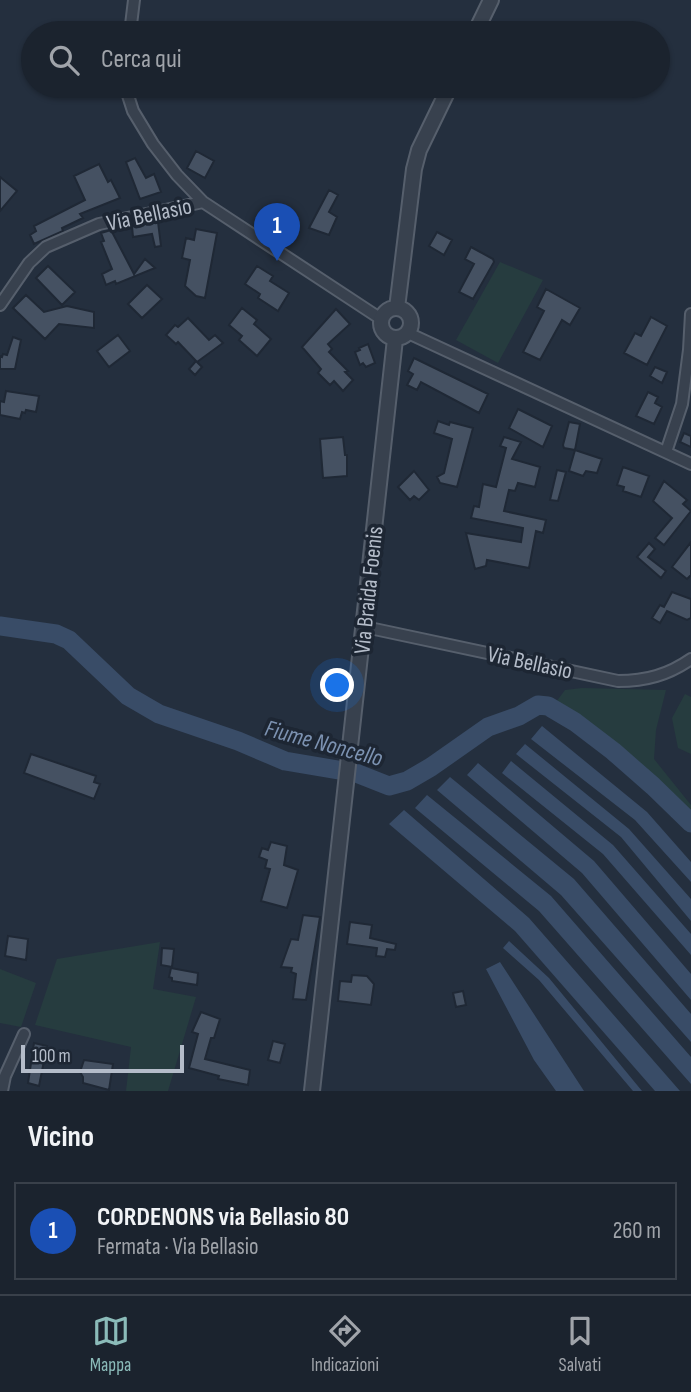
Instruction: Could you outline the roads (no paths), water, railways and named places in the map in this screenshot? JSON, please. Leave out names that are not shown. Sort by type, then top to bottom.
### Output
[{"type":"street","points":[[131,21],[134,0]]},
{"type":"street","points":[[481,21],[491,0]]},
{"type":"street","points":[[129,98],[133,111],[153,144],[203,202]]},
{"type":"street","points":[[397,308],[414,169],[419,150],[444,98]]},
{"type":"street","name":"Via Bellasio","points":[[0,305],[29,263],[46,247],[99,224],[203,202],[381,319]]},
{"type":"street","points":[[402,336],[412,325],[408,312],[397,308],[387,311],[381,319],[381,328],[385,334],[402,336],[691,464]]},
{"type":"street","points":[[666,452],[682,404],[691,314]]},
{"type":"street","name":"Via Braida Foenis","points":[[312,1091],[365,627],[402,336]]},
{"type":"street","name":"Via Bellasio","points":[[365,627],[618,681],[642,681],[660,676],[691,659]]},
{"type":"street","points":[[2,1091],[5,1076],[24,1034]]},
{"type":"water","points":[[542,726],[647,812],[691,862],[691,882],[635,820],[531,739]]},
{"type":"water","points":[[525,744],[629,829],[691,899],[691,921],[621,837],[516,754]]},
{"type":"water","points":[[511,761],[613,845],[691,934],[691,955],[603,854],[502,773]]},
{"type":"water","points":[[478,763],[594,861],[691,974],[691,1000],[582,873],[467,775]]},
{"type":"water","points":[[450,777],[574,879],[691,1014],[691,1042],[561,895],[437,790]]},
{"type":"water","points":[[427,795],[551,896],[691,1057],[691,1084],[539,911],[415,808]]},
{"type":"water","points":[[404,810],[529,918],[680,1091],[655,1091],[515,931],[389,824]]},
{"type":"water","points":[[509,941],[549,978],[642,1091],[633,1091],[539,980],[503,948]]},
{"type":"water","points":[[500,962],[584,1091],[556,1091],[534,1060],[486,969]]},
{"type":"waterway","name":"Fiume Noncello","points":[[0,626],[56,634],[69,640],[128,696],[159,714],[238,741],[285,761],[356,773],[389,786],[407,781],[431,767],[488,727],[519,716],[538,705],[548,706],[575,722],[613,751],[691,823]]},
{"type":"place","name":"CORDENONS via Bellasio 80","points":[[277,261]]}]
